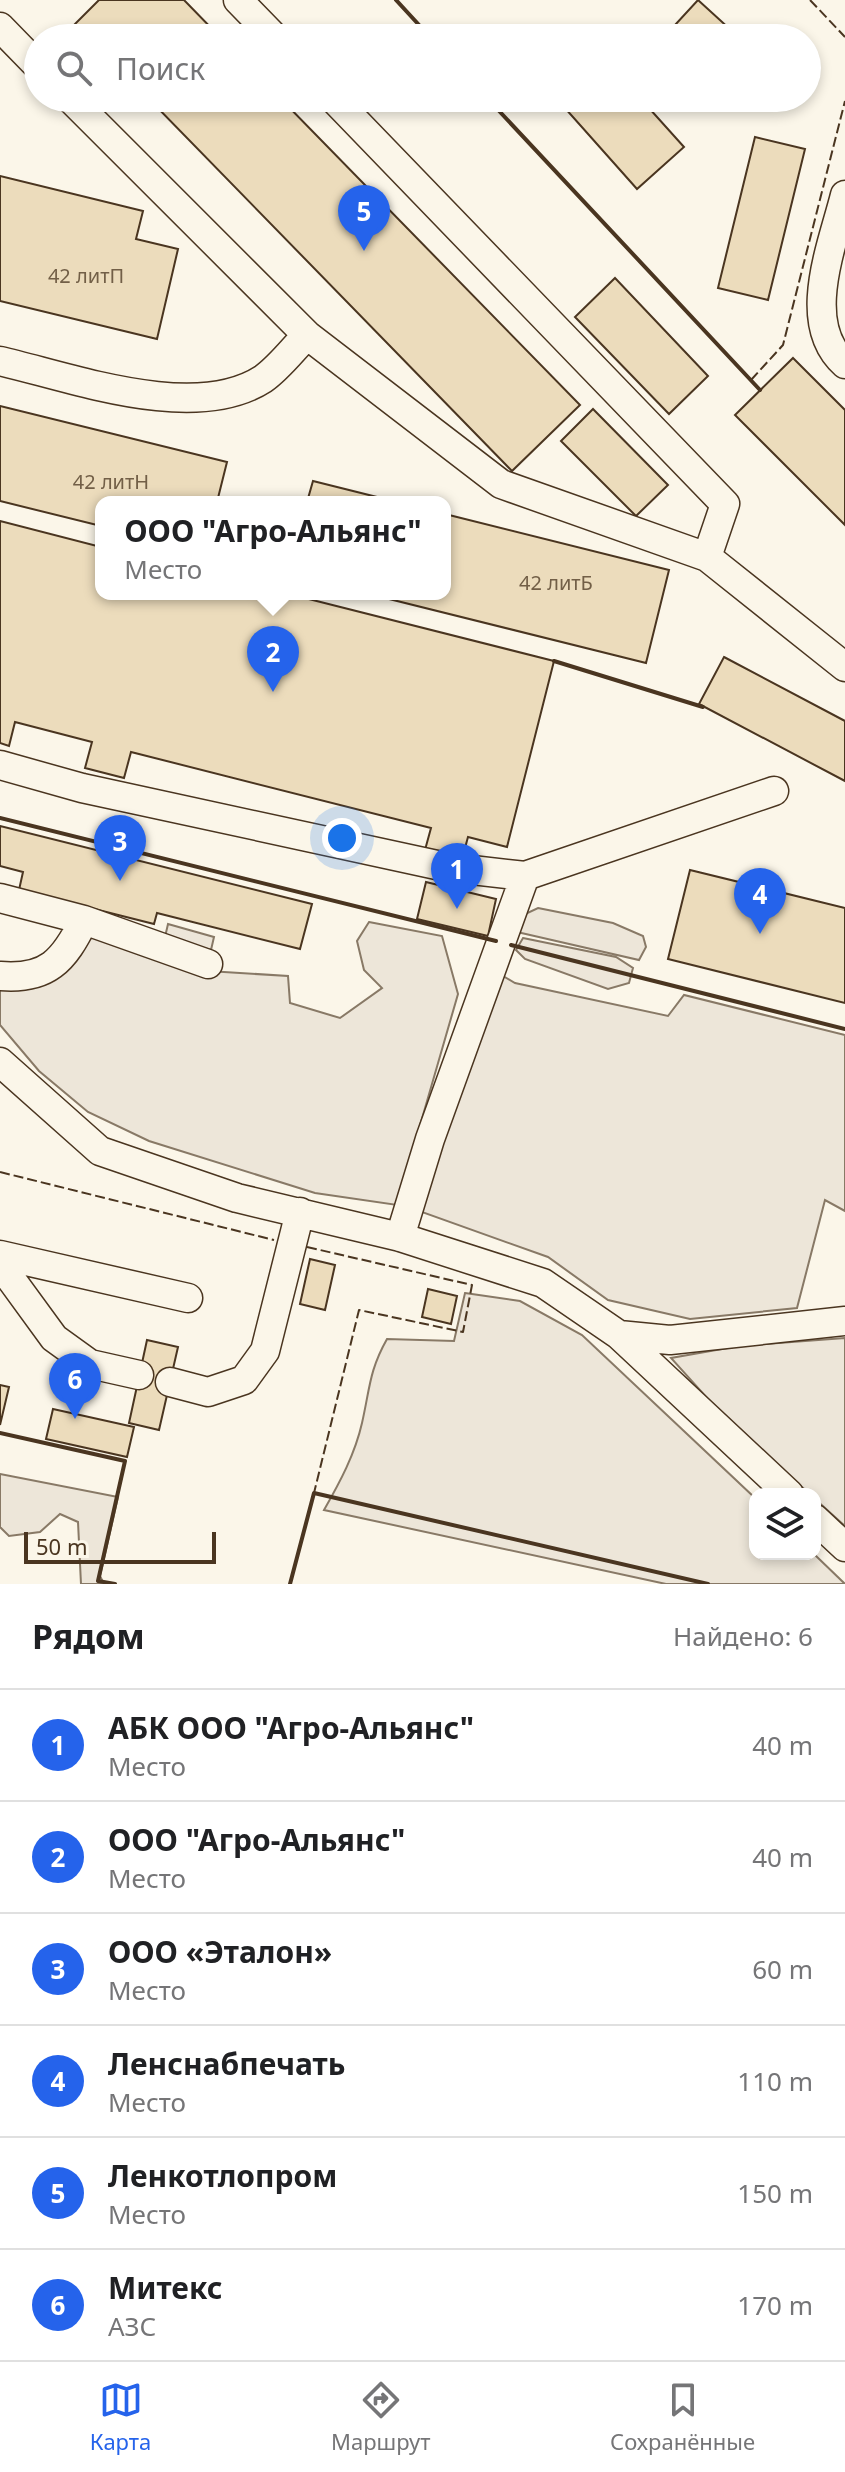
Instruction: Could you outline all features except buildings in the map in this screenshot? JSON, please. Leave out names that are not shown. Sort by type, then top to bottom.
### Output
[{"type":"street","points":[[238,0],[261,24]]},
{"type":"street","points":[[0,27],[24,52]]},
{"type":"street","points":[[84,112],[307,335],[501,484],[707,557],[845,667]]},
{"type":"street","points":[[347,112],[725,504],[707,557]]},
{"type":"street","points":[[845,195],[823,283],[822,325],[845,364]]},
{"type":"street","points":[[0,361],[156,397],[209,398],[263,379],[307,335]]},
{"type":"street","points":[[0,765],[82,788],[446,867],[525,876],[774,791]]},
{"type":"street","points":[[400,1237],[430,1139],[525,876]]},
{"type":"street","points":[[0,898],[84,920],[208,964]]},
{"type":"street","points":[[0,976],[43,974],[70,950],[84,920]]},
{"type":"street","points":[[0,1062],[100,1151],[237,1198],[400,1237],[543,1283],[619,1335],[783,1488]]},
{"type":"street","points":[[170,1382],[208,1392],[244,1380],[265,1351],[300,1212]]},
{"type":"street","points":[[0,1255],[188,1298]]},
{"type":"street","points":[[0,1264],[54,1338],[90,1364],[139,1375]]},
{"type":"street","points":[[619,1335],[670,1340],[845,1321]]},
{"type":"street","points":[[821,1525],[845,1547]]},
{"type":"shaded area","points":[[538,908],[613,923],[643,936],[646,947],[639,960],[517,932],[521,916]]},
{"type":"shaded area","points":[[369,922],[442,936],[458,994],[397,1205],[315,1193],[149,1141],[88,1112],[39,1071],[0,1025],[0,986],[33,988],[56,978],[87,931],[208,971],[288,976],[290,1003],[340,1018],[382,988],[364,970],[357,941]]},
{"type":"shaded area","points":[[168,924],[214,937],[211,950],[165,937]]},
{"type":"shaded area","points":[[523,938],[616,957],[633,968],[629,983],[608,989],[525,959],[516,950]]},
{"type":"shaded area","points":[[498,973],[515,983],[668,1016],[684,995],[845,1035],[845,1211],[825,1200],[797,1308],[690,1319],[608,1300],[548,1257],[419,1211]]},
{"type":"shaded area","points":[[465,1293],[520,1301],[582,1335],[749,1492],[749,1560],[820,1560],[845,1584],[666,1584],[324,1510],[355,1446],[373,1370],[387,1339],[454,1341]]},
{"type":"shaded area","points":[[845,1338],[845,1526],[821,1504],[821,1488],[803,1488],[735,1429],[671,1358],[739,1346]]},
{"type":"shaded area","points":[[0,1474],[118,1497],[100,1576],[104,1584],[81,1584],[78,1522],[60,1514],[40,1532],[9,1536],[0,1527]]},
{"type":"fence","points":[[810,0],[845,37]]},
{"type":"fence","points":[[751,380],[783,345],[845,101]]},
{"type":"fence","points":[[0,1172],[274,1240]]},
{"type":"fence","points":[[307,1247],[472,1285],[463,1332],[359,1310],[314,1493]]},
{"type":"wall","points":[[396,0],[418,24]]},
{"type":"wall","points":[[500,112],[760,390]]},
{"type":"wall","points":[[554,661],[703,707]]},
{"type":"wall","points":[[0,818],[496,941]]},
{"type":"wall","points":[[511,945],[845,1029]]},
{"type":"wall","points":[[0,1433],[125,1461],[98,1581],[115,1584]]},
{"type":"wall","points":[[290,1584],[314,1493],[708,1584]]},
{"type":"place","name":"Ленкотлопром","points":[[364,251]]},
{"type":"place","name":"ООО \"Агро-Альянс\"","points":[[273,692]]},
{"type":"place","name":"ООО «Эталон»","points":[[120,881]]},
{"type":"place","name":"АБК ООО \"Агро-Альянс\"","points":[[457,909]]},
{"type":"place","name":"Ленснабпечать","points":[[760,934]]},
{"type":"place","name":"Митекс","points":[[75,1419]]}]
